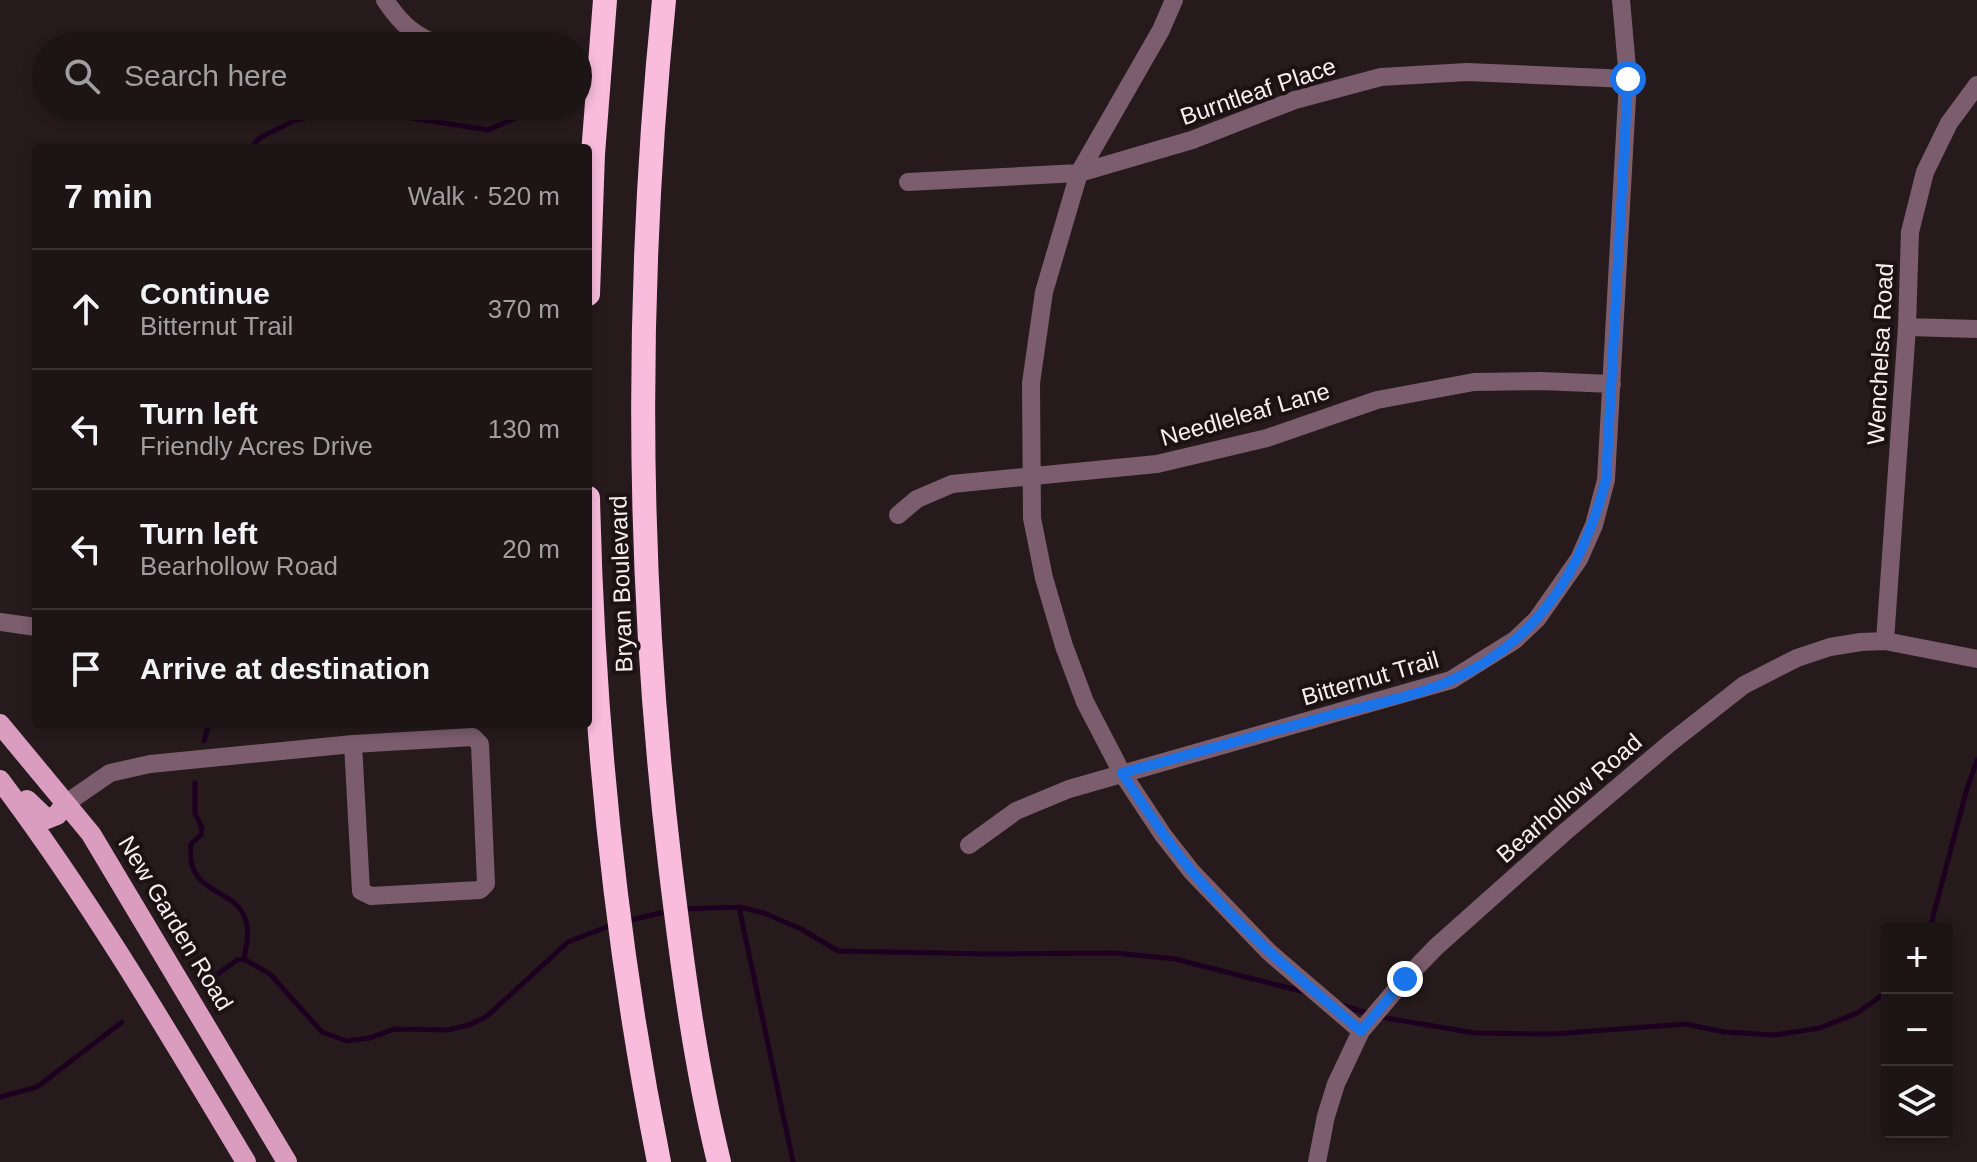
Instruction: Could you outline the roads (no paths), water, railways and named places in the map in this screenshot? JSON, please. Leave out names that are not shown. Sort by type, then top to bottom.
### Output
[{"type":"highway","points":[[592,182],[605,0]]},
{"type":"highway","name":"Bryan Boulevard","points":[[664,0],[652,126],[644,327],[649,617],[659,774],[682,971],[719,1162]]},
{"type":"highway","name":"Bryan Boulevard","points":[[592,590],[598,729],[612,868],[635,1042],[659,1162]]},
{"type":"main road","name":"New Garden Road","points":[[0,724],[91,834],[287,1162]]},
{"type":"main road","points":[[0,772],[9,776],[30,805],[47,819],[57,815],[65,804]]},
{"type":"main road","points":[[0,780],[52,849],[246,1162]]},
{"type":"street","points":[[385,0],[399,21],[412,32]]},
{"type":"street","points":[[1174,0],[1146,57],[1079,173],[1042,307],[1031,383],[1032,518],[1044,578],[1064,646],[1085,702],[1122,773],[1192,872],[1269,952],[1361,1031]]},
{"type":"street","name":"Bitternut Trail","points":[[969,845],[1016,811],[1069,789],[1451,680],[1515,640],[1537,619],[1579,559],[1594,525],[1606,480],[1628,79],[1621,0]]},
{"type":"street","name":"Burntleaf Place","points":[[908,182],[1079,173],[1192,140],[1295,100],[1381,77],[1467,72],[1628,79]]},
{"type":"street","name":"Wenchelsa Road","points":[[1885,641],[1907,327],[1910,232],[1925,172],[1949,123],[1977,85]]},
{"type":"street","points":[[1907,327],[1977,329]]},
{"type":"street","name":"Needleleaf Lane","points":[[898,515],[917,499],[952,484],[1157,464],[1267,438],[1377,400],[1474,382],[1612,384]]},
{"type":"street","points":[[0,622],[32,626]]},
{"type":"street","name":"Bearhollow Road","points":[[1317,1162],[1336,1084],[1361,1031],[1436,947],[1588,812],[1744,685],[1797,658],[1830,647],[1885,641],[1977,659]]},
{"type":"street","points":[[65,804],[110,773],[150,764],[353,744],[473,737],[480,744],[486,884],[480,890],[371,896],[361,891],[353,744]]},
{"type":"waterway","points":[[254,144],[261,137],[296,120]]},
{"type":"waterway","points":[[424,120],[488,130],[511,120]]},
{"type":"waterway","points":[[204,741],[208,728]]},
{"type":"waterway","points":[[1932,922],[1977,760]]},
{"type":"waterway","points":[[195,783],[195,813],[202,828],[201,835],[191,844],[191,861],[203,883],[241,910],[248,930],[244,959]]},
{"type":"waterway","points":[[739,907],[793,1162]]},
{"type":"waterway","points":[[682,909],[739,907],[764,913],[801,929],[838,951],[1115,953],[1175,959],[1305,992]]},
{"type":"waterway","points":[[627,921],[668,911]]},
{"type":"waterway","points":[[244,959],[270,974],[322,1032],[347,1041],[370,1038],[394,1029],[448,1030],[469,1025],[486,1017],[568,942],[614,924]]},
{"type":"waterway","points":[[208,981],[237,960],[244,959]]},
{"type":"waterway","points":[[1380,1017],[1475,1033],[1553,1034],[1686,1024],[1724,1032],[1775,1035],[1820,1028],[1857,1013],[1884,994]]},
{"type":"waterway","points":[[1341,1005],[1370,1014]]},
{"type":"waterway","points":[[0,1097],[37,1087],[122,1022]]}]
